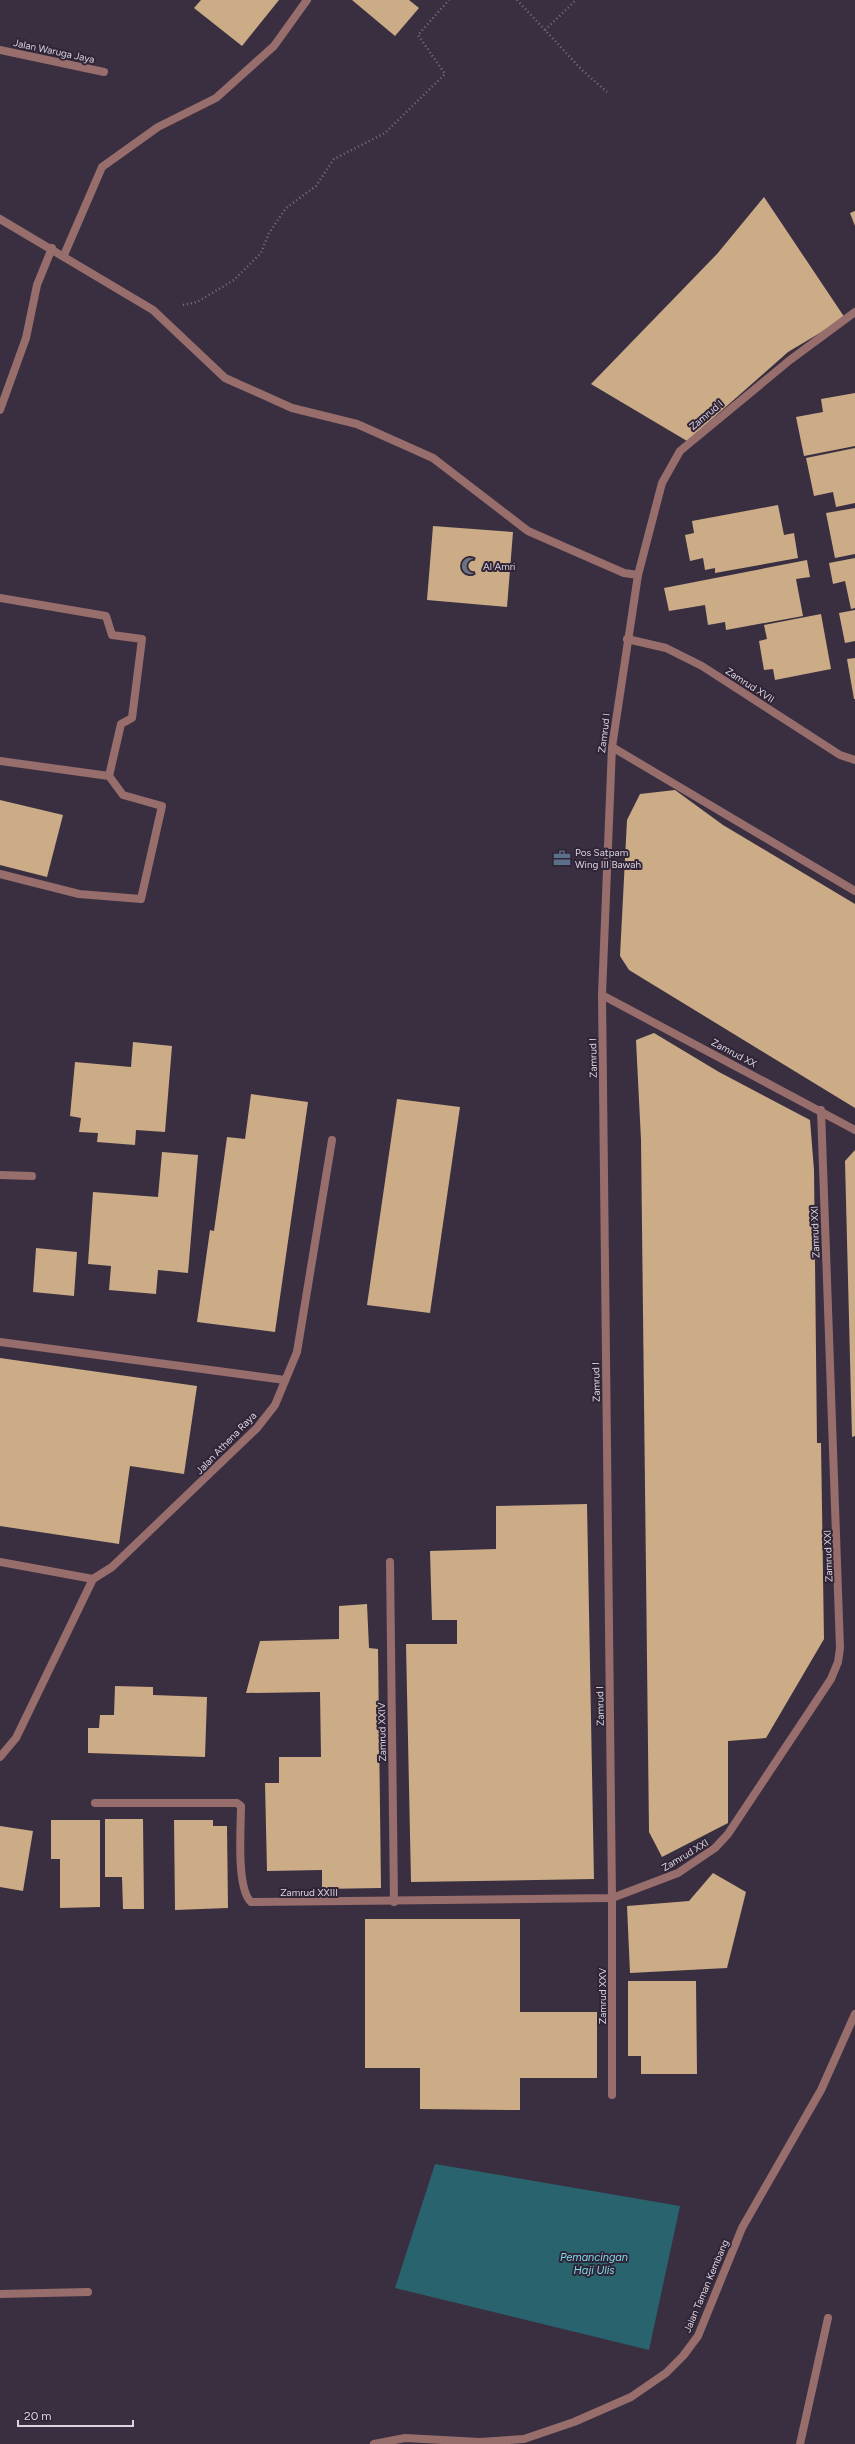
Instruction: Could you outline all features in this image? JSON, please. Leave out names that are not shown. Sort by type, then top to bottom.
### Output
[{"type":"street","points":[[64,256],[102,167],[158,127],[216,98],[274,46],[306,0]]},
{"type":"street","name":"Jalan Waruga Jaya","points":[[0,50],[104,72]]},
{"type":"street","points":[[0,219],[52,248],[153,310],[225,378],[292,408],[357,424],[433,458],[528,531],[624,573],[638,575]]},
{"type":"street","points":[[0,410],[26,338],[37,286],[52,248]]},
{"type":"street","name":"Zamrud I","points":[[612,1898],[602,995],[612,746],[627,639],[638,575],[662,483],[680,451],[790,360],[855,312]]},
{"type":"street","points":[[0,381],[9,384]]},
{"type":"street","points":[[0,598],[106,616],[112,635],[142,639],[132,718],[121,724],[109,776]]},
{"type":"street","name":"Zamrud XVII","points":[[627,639],[666,648],[702,666],[840,755],[855,760]]},
{"type":"street","points":[[612,746],[855,891]]},
{"type":"street","points":[[0,761],[109,776],[123,795],[162,806],[141,899],[79,894],[0,874]]},
{"type":"street","name":"Zamrud XX","points":[[602,995],[821,1110],[855,1130]]},
{"type":"street","name":"Zamrud XXI","points":[[612,1898],[678,1873],[715,1848],[728,1834],[831,1679],[838,1662],[841,1633],[821,1110]]},
{"type":"street","name":"Jalan Athena Raya","points":[[93,1579],[112,1567],[257,1428],[275,1405],[297,1352],[332,1140]]},
{"type":"street","points":[[0,1175],[32,1176]]},
{"type":"street","points":[[0,1342],[285,1380]]},
{"type":"street","points":[[0,1562],[93,1579],[16,1738],[0,1757]]},
{"type":"street","name":"Zamrud XXIV","points":[[390,1562],[394,1902]]},
{"type":"street","name":"Zamrud XXIII","points":[[95,1803],[234,1802],[241,1806],[241,1866],[246,1896],[251,1902],[394,1902],[612,1898]]},
{"type":"street","name":"Zamrud XXV","points":[[612,1898],[612,2095]]},
{"type":"street","name":"Jalan Taman Kembang","points":[[374,2444],[405,2438],[480,2442],[524,2439],[574,2422],[631,2397],[666,2373],[683,2356],[698,2336],[742,2228],[821,2090],[855,2014]]},
{"type":"street","points":[[0,2294],[88,2292]]},
{"type":"street","points":[[800,2444],[828,2318]]},
{"type":"path","points":[[153,310],[197,302],[234,280],[261,253],[269,232],[286,208],[316,186],[334,159],[385,133],[444,74],[418,35],[449,0]]},
{"type":"path","points":[[517,0],[582,70],[607,92]]},
{"type":"path","points":[[545,30],[576,0]]},
{"type":"water","name":"Pemancingan Haji Ulis","points":[[435,2164],[680,2206],[649,2350],[395,2288]]},
{"type":"building","points":[[201,0],[279,0],[242,46],[194,8]]},
{"type":"building","points":[[352,0],[409,0],[419,8],[395,36]]},
{"type":"building","points":[[764,197],[845,318],[788,352],[687,441],[591,384],[717,254]]},
{"type":"building","points":[[855,211],[855,226],[850,213]]},
{"type":"building","points":[[855,393],[855,446],[804,456],[796,417],[823,412],[821,399]]},
{"type":"building","points":[[855,448],[855,503],[836,507],[833,492],[814,496],[806,458]]},
{"type":"building","points":[[778,505],[784,535],[794,533],[798,558],[715,573],[715,568],[705,570],[703,558],[690,561],[685,535],[694,533],[692,521]]},
{"type":"building","points":[[855,508],[855,554],[835,558],[826,513]]},
{"type":"building","name":"Al Amri","points":[[433,526],[513,532],[507,607],[427,600]]},
{"type":"building","points":[[855,558],[855,608],[851,609],[845,581],[833,584],[829,563]]},
{"type":"building","points":[[807,560],[810,577],[796,579],[803,616],[726,630],[725,622],[708,625],[705,605],[669,611],[664,588]]},
{"type":"building","points":[[855,610],[855,641],[845,643],[839,613]]},
{"type":"building","points":[[821,614],[831,669],[775,680],[773,669],[764,670],[759,641],[767,639],[764,625]]},
{"type":"building","points":[[855,658],[855,699],[854,699],[847,659]]},
{"type":"building","points":[[675,790],[723,825],[855,904],[855,1108],[629,970],[620,956],[627,820],[640,794]]},
{"type":"building","points":[[0,800],[63,815],[47,877],[0,865]]},
{"type":"building","points":[[654,1033],[719,1072],[810,1120],[814,1170],[817,1443],[821,1443],[824,1639],[766,1738],[728,1741],[728,1823],[662,1857],[649,1832],[641,1140],[636,1040]]},
{"type":"building","points":[[133,1042],[172,1046],[165,1132],[136,1130],[135,1145],[97,1142],[98,1133],[79,1132],[81,1118],[70,1116],[75,1062],[131,1067]]},
{"type":"building","points":[[251,1094],[308,1102],[275,1332],[197,1322],[210,1230],[214,1231],[227,1137],[245,1139]]},
{"type":"building","points":[[397,1099],[460,1107],[430,1313],[367,1305]]},
{"type":"building","points":[[855,1150],[855,1436],[852,1437],[845,1161]]},
{"type":"building","points":[[162,1152],[198,1155],[188,1273],[158,1270],[156,1294],[109,1290],[111,1266],[88,1264],[93,1192],[158,1197]]},
{"type":"building","points":[[36,1248],[77,1252],[74,1296],[33,1292]]},
{"type":"building","points":[[0,1358],[197,1386],[184,1474],[130,1466],[119,1544],[0,1526]]},
{"type":"building","points":[[587,1504],[594,1879],[411,1882],[406,1644],[457,1644],[457,1620],[432,1620],[430,1551],[496,1549],[496,1506]]},
{"type":"building","points":[[367,1604],[369,1648],[378,1649],[381,1888],[322,1889],[322,1870],[267,1871],[265,1783],[279,1783],[279,1757],[321,1757],[320,1692],[246,1693],[260,1641],[339,1639],[339,1606]]},
{"type":"building","points":[[115,1686],[153,1687],[153,1695],[207,1697],[205,1757],[88,1753],[88,1728],[99,1728],[100,1715],[114,1715]]},
{"type":"building","points":[[105,1819],[143,1819],[144,1909],[123,1909],[122,1877],[105,1877]]},
{"type":"building","points":[[51,1820],[100,1820],[100,1907],[60,1908],[60,1859],[51,1859]]},
{"type":"building","points":[[174,1820],[213,1820],[213,1826],[227,1826],[228,1908],[175,1910]]},
{"type":"building","points":[[0,1826],[33,1831],[23,1891],[0,1887]]},
{"type":"building","points":[[713,1873],[746,1892],[727,1968],[630,1973],[627,1906],[689,1901]]},
{"type":"building","points":[[365,1919],[520,1919],[520,2012],[597,2012],[597,2078],[520,2078],[520,2110],[420,2109],[420,2068],[365,2068]]},
{"type":"building","points":[[628,1981],[696,1981],[697,2074],[641,2074],[641,2056],[628,2056]]},
{"type":"place","name":"Al Amri","points":[[470,566]]},
{"type":"place","name":"Pos Satpam Wing III Bawah","points":[[562,858]]}]
